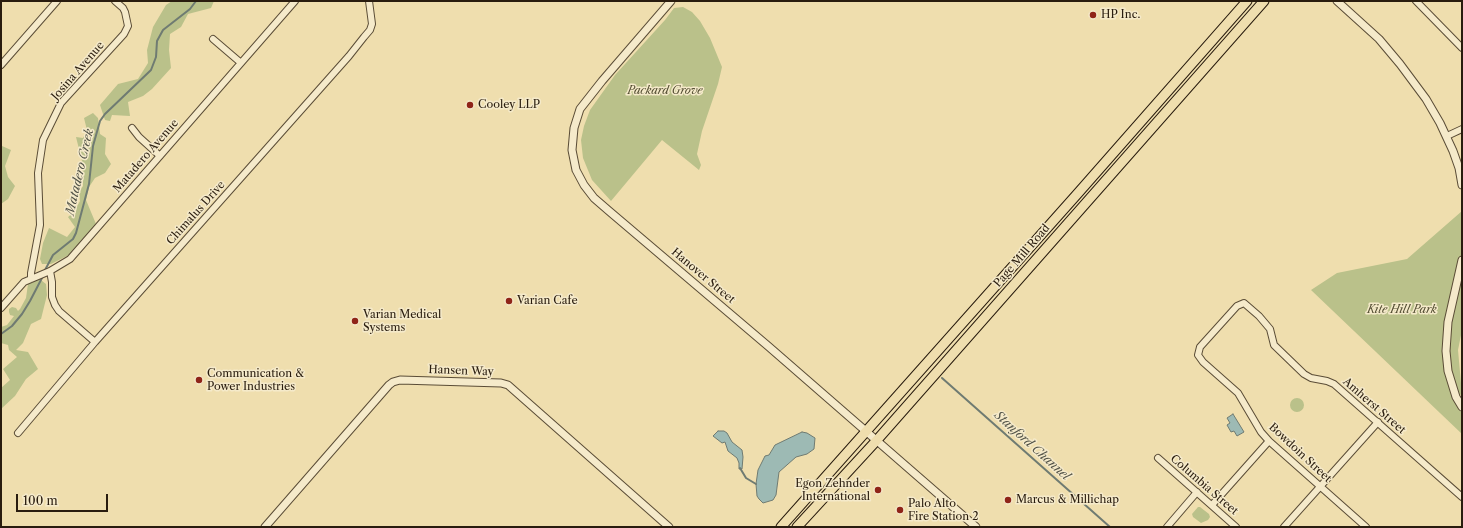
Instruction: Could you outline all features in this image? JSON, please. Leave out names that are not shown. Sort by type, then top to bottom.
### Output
[{"type":"main road","name":"Page Mill Road","points":[[781,527],[1246,1]]},
{"type":"main road","name":"Page Mill Road","points":[[797,527],[876,440],[1264,1]]},
{"type":"main road","points":[[1086,183],[1087,202]]},
{"type":"street","points":[[1,65],[57,1]]},
{"type":"street","name":"Josina Avenue","points":[[31,279],[40,225],[38,173],[43,140],[61,103],[124,34],[128,26],[125,12],[123,8],[115,1]]},
{"type":"street","name":"Matadero Avenue","points":[[1,308],[24,282],[49,272],[70,258],[295,1]]},
{"type":"street","name":"Chimalus Drive","points":[[18,433],[95,342],[370,30],[372,24],[369,1]]},
{"type":"street","name":"Hanover Street","points":[[671,1],[602,81],[580,109],[574,128],[572,150],[573,160],[580,178],[589,192],[612,213],[976,527]]},
{"type":"street","points":[[1337,1],[1379,39],[1426,99],[1446,136],[1459,168],[1462,185]]},
{"type":"street","points":[[1416,1],[1462,48]]},
{"type":"street","points":[[213,39],[240,63]]},
{"type":"street","points":[[132,128],[139,137],[160,156]]},
{"type":"street","points":[[1446,136],[1462,129]]},
{"type":"street","points":[[1462,260],[1448,322],[1446,352],[1448,371],[1456,397],[1462,407]]},
{"type":"street","points":[[49,272],[52,282],[52,297],[59,311],[95,342]]},
{"type":"street","name":"Amherst Street","points":[[1198,352],[1200,347],[1238,306],[1241,304],[1248,305],[1260,316],[1270,329],[1274,345],[1304,374],[1311,378],[1334,384],[1462,496]]},
{"type":"street","name":"Bowdoin Street","points":[[1198,352],[1198,355],[1203,362],[1238,393],[1268,441],[1366,527]]},
{"type":"street","name":"Hansen Way","points":[[265,527],[389,385],[400,380],[508,385],[669,527]]},
{"type":"street","points":[[1284,527],[1378,422]]},
{"type":"street","points":[[1212,505],[1268,441]]},
{"type":"street","name":"Columbia Street","points":[[1158,458],[1236,527]]},
{"type":"street","points":[[1167,527],[1197,492]]},
{"type":"green space","points":[[172,1],[214,1],[211,8],[188,14],[181,27],[170,34],[169,50],[171,68],[152,89],[143,96],[128,102],[130,116],[112,115],[110,121],[105,120],[100,105],[118,84],[138,79],[148,63],[147,50],[153,27],[166,5]]},
{"type":"green space","name":"Packard Grove","points":[[683,7],[692,12],[700,21],[710,38],[722,67],[718,84],[702,131],[697,154],[701,165],[699,170],[662,140],[611,201],[592,180],[583,158],[581,140],[584,126],[590,110],[615,75],[674,8]]},
{"type":"green space","points":[[93,113],[98,118],[100,134],[106,138],[105,154],[111,164],[105,173],[95,178],[89,187],[86,200],[96,224],[71,254],[51,264],[42,264],[40,259],[43,243],[49,228],[67,237],[75,227],[68,217],[74,212],[80,201],[79,192],[83,186],[82,161],[76,137],[83,138],[87,130],[84,118]]},
{"type":"green space","points":[[2,146],[11,150],[5,166],[8,177],[15,186],[8,199],[1,204]]},
{"type":"green space","name":"Kite Hill Park","points":[[1462,211],[1462,330],[1458,350],[1462,394],[1456,397],[1462,407],[1462,434],[1311,290],[1337,273],[1407,259]]},
{"type":"green space","points":[[37,277],[46,284],[47,295],[41,319],[31,324],[23,343],[16,350],[28,352],[38,369],[26,379],[15,396],[1,409],[1,388],[10,380],[3,369],[17,357],[9,350],[8,345],[1,343],[1,327],[7,325],[14,316],[10,315],[9,309],[12,307],[16,308],[18,311],[20,309],[26,298],[28,284]]},
{"type":"green space","points":[[1297,398],[1302,400],[1304,405],[1302,410],[1297,412],[1292,410],[1290,405],[1292,400]]},
{"type":"green space","points":[[1198,507],[1209,514],[1210,517],[1208,520],[1201,523],[1193,517],[1192,514]]},
{"type":"water","points":[[1233,414],[1244,432],[1237,436],[1234,431],[1231,432],[1227,425],[1230,423],[1227,418]]},
{"type":"water","points":[[718,431],[724,431],[727,433],[732,442],[742,450],[742,469],[739,469],[737,458],[728,451],[725,442],[722,443],[713,436]]},
{"type":"water","points":[[802,432],[815,438],[814,449],[807,454],[796,457],[779,472],[776,495],[773,500],[763,503],[757,496],[756,484],[758,470],[765,456],[769,455],[775,445]]},
{"type":"waterway","name":"Matadero Creek","points":[[44,272],[53,255],[73,239],[76,233],[89,184],[93,146],[100,121],[105,114],[151,70],[156,57],[157,41],[163,30],[190,9],[196,1]]},
{"type":"waterway","name":"Matadero Creek","points":[[1,334],[12,326],[22,314],[43,276]]},
{"type":"waterway","name":"Stanford Channel","points":[[942,378],[1110,527]]},
{"type":"waterway","points":[[740,468],[746,478],[756,484]]},
{"type":"place","name":"HP Inc.","points":[[1093,15]]},
{"type":"place","name":"Cooley LLP","points":[[470,105]]},
{"type":"place","name":"Varian Cafe","points":[[509,301]]},
{"type":"place","name":"Varian Medical Systems","points":[[355,321]]},
{"type":"place","name":"Communication & Power Industries","points":[[199,380]]},
{"type":"place","name":"Egon Zehnder International","points":[[878,490]]},
{"type":"place","name":"Marcus & Millichap","points":[[1008,500]]},
{"type":"place","name":"Palo Alto Fire Station 2","points":[[900,510]]}]
